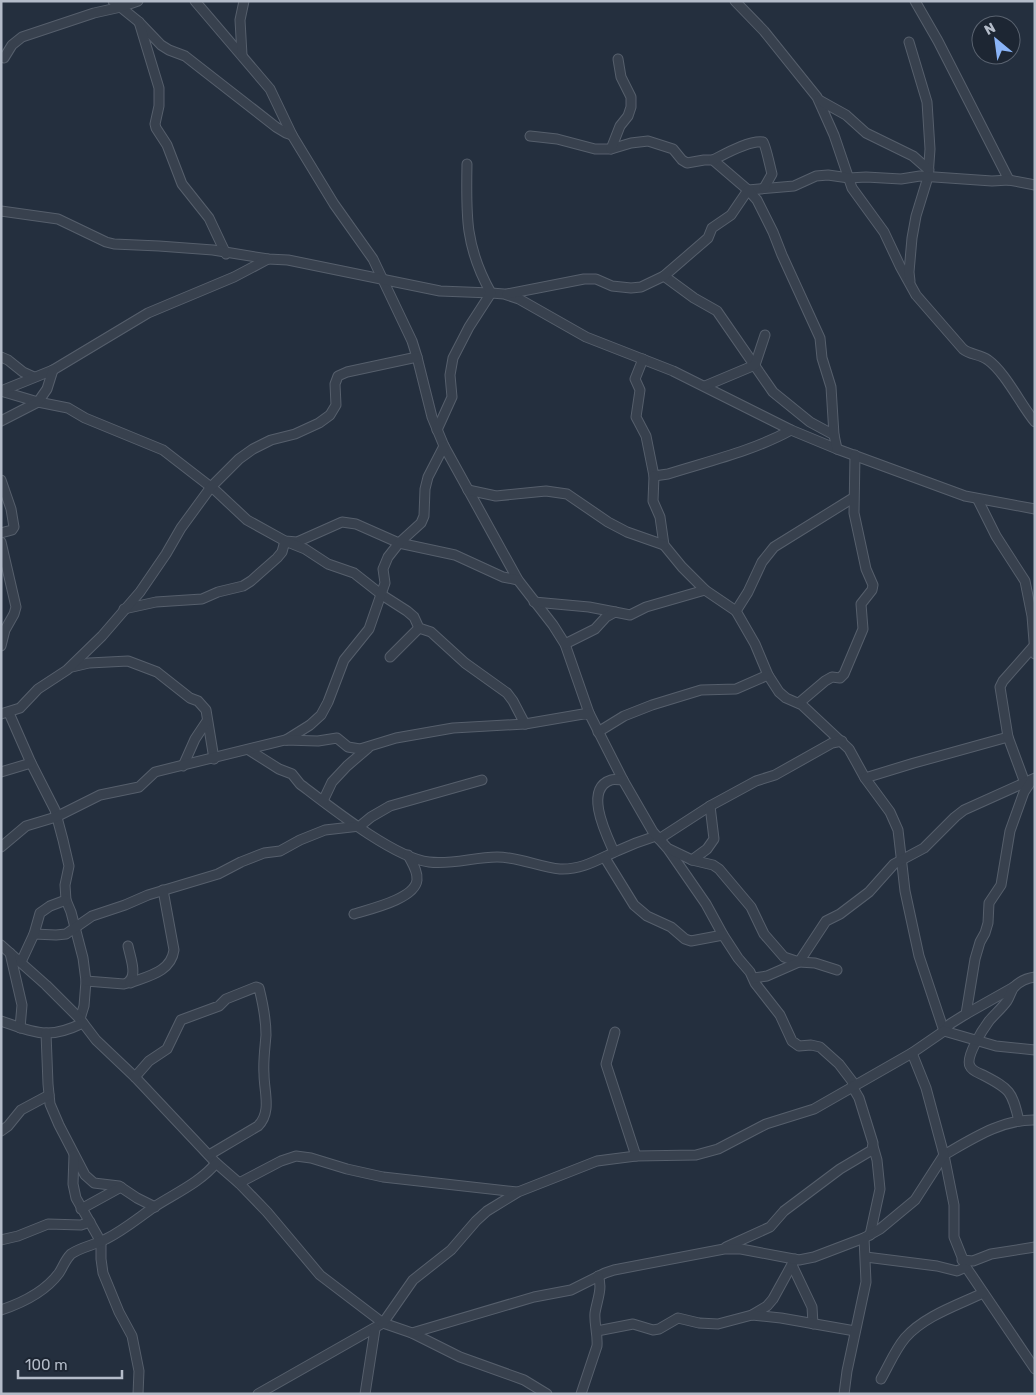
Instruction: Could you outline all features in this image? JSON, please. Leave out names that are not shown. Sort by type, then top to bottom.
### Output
[{"type":"street","points":[[4,58],[12,45],[22,37],[117,4],[138,1]]},
{"type":"street","points":[[195,1],[270,89],[292,135],[334,204],[373,259],[417,357],[437,430],[444,446],[518,580],[553,625],[565,644],[589,713],[598,732],[623,780],[658,838],[668,849],[706,904],[723,935],[754,978],[755,983],[780,1015],[792,1041],[799,1046],[811,1045],[820,1047],[839,1064],[853,1085],[859,1098],[878,1160],[880,1189],[867,1237],[866,1282],[844,1394]]},
{"type":"street","points":[[242,55],[240,20],[244,1]]},
{"type":"street","points":[[735,1],[764,31],[819,100],[834,135],[852,188],[884,232],[916,296],[963,349],[968,353],[985,358],[997,369],[1035,422]]},
{"type":"street","points":[[915,1],[941,47],[1009,180]]},
{"type":"street","points":[[117,4],[139,22],[161,45],[185,56],[276,127],[292,135]]},
{"type":"street","points":[[139,22],[159,88],[156,128],[167,145],[182,184],[208,218],[226,254]]},
{"type":"street","points":[[909,42],[928,102],[930,149],[928,173],[912,238],[909,272],[910,284]]},
{"type":"street","points":[[611,149],[620,126],[632,107],[631,97],[621,78],[618,59]]},
{"type":"street","points":[[819,100],[846,115],[866,133],[913,156],[928,173]]},
{"type":"street","points":[[530,136],[557,139],[595,149],[611,149],[631,143],[648,141],[673,149],[684,162],[713,160],[748,190],[757,200],[769,224],[817,332],[822,358],[831,387],[834,435],[837,449]]},
{"type":"street","points":[[713,160],[744,146],[762,142],[766,145],[768,163],[772,174],[764,188]]},
{"type":"street","points":[[467,164],[466,212],[468,236],[480,274],[491,293]]},
{"type":"street","points":[[1,211],[58,219],[114,244],[214,250],[226,254],[288,260],[440,291],[504,294],[590,278],[612,286],[637,288],[664,276],[708,238],[714,226],[731,215],[748,190],[794,186],[820,176],[901,180],[928,173],[992,181],[1009,180],[1035,185]]},
{"type":"street","points":[[1,391],[53,370],[148,313],[234,277],[268,259]]},
{"type":"street","points":[[664,276],[694,298],[717,311],[777,396],[810,422],[834,435]]},
{"type":"street","points":[[437,430],[452,397],[450,375],[453,358],[469,327],[491,293]]},
{"type":"street","points":[[504,294],[524,302],[586,337],[705,386],[791,430],[837,449],[964,496],[1035,509]]},
{"type":"street","points":[[705,386],[755,365],[765,335]]},
{"type":"street","points":[[82,1021],[86,981],[83,958],[66,900],[65,885],[68,866],[55,810],[5,713],[20,708],[38,689],[70,668],[102,636],[140,592],[181,528],[211,487],[240,459],[253,449],[271,440],[295,434],[319,423],[330,415],[336,405],[335,384],[338,376],[347,372],[417,357]]},
{"type":"street","points":[[1,358],[8,360],[23,372],[34,377]]},
{"type":"street","points":[[643,359],[635,379],[640,390],[636,417],[646,436],[654,476],[653,500],[660,517],[664,544],[682,567],[705,590],[736,611],[755,644],[768,675],[782,695],[799,703],[842,741],[849,749],[865,778],[890,812],[898,830],[905,891],[919,956],[944,1031]]},
{"type":"street","points":[[1,421],[38,402],[47,389],[53,370]]},
{"type":"street","points":[[1,391],[38,402],[68,408],[85,418],[163,450],[211,487],[247,520],[285,541],[305,549],[328,564],[354,573],[382,595],[408,610],[419,628],[431,632],[465,663],[507,693],[525,724]]},
{"type":"street","points":[[654,476],[668,474],[753,448],[791,430]]},
{"type":"street","points":[[1,847],[26,826],[56,817],[100,795],[139,787],[155,772],[286,740],[310,725],[321,715],[328,702],[344,660],[369,629],[382,595],[385,583],[383,569],[388,557],[399,543],[421,523],[424,516],[425,490],[428,477],[444,446]]},
{"type":"street","points":[[799,703],[825,681],[832,677],[840,678],[844,674],[863,629],[862,604],[872,590],[873,585],[864,559],[854,513],[855,455]]},
{"type":"street","points":[[1,480],[11,509],[14,527],[12,530],[1,533]]},
{"type":"street","points":[[468,490],[496,496],[546,491],[567,494],[608,522],[627,532],[664,544]]},
{"type":"street","points":[[736,611],[748,592],[762,562],[774,547],[853,498]]},
{"type":"street","points":[[978,500],[996,536],[1031,593],[1034,651],[1003,681],[1000,687],[1008,738],[1030,781]]},
{"type":"street","points":[[285,541],[297,542],[342,522],[356,524],[399,543],[455,555],[503,577],[518,580]]},
{"type":"street","points":[[124,609],[156,602],[202,599],[218,592],[242,586],[251,581],[277,558],[283,549],[285,541]]},
{"type":"street","points":[[1,646],[5,630],[16,607],[2,546]]},
{"type":"street","points":[[534,602],[589,607],[630,615],[646,607],[705,590]]},
{"type":"street","points":[[565,644],[595,629],[606,617],[615,612]]},
{"type":"street","points":[[390,658],[419,628]]},
{"type":"street","points":[[70,668],[89,663],[128,661],[154,670],[206,710],[214,759]]},
{"type":"street","points":[[598,732],[624,716],[652,705],[701,690],[736,689],[768,675]]},
{"type":"street","points":[[286,740],[318,741],[336,738],[351,748],[360,750],[396,738],[454,728],[525,724],[589,713]]},
{"type":"street","points":[[183,766],[195,739],[207,721]]},
{"type":"street","points":[[865,778],[1008,738]]},
{"type":"street","points":[[249,750],[279,769],[292,774],[300,784],[323,801],[385,843],[408,855],[427,862],[440,863],[498,857],[561,869],[587,866],[614,852],[658,838],[710,806],[756,781],[775,775],[832,743],[842,741]]},
{"type":"street","points":[[323,801],[332,782],[346,766],[369,748]]},
{"type":"street","points":[[1,772],[31,763]]},
{"type":"street","points":[[34,934],[66,934],[87,919],[101,912],[163,890],[218,874],[264,853],[280,852],[300,840],[325,830],[360,826],[390,806],[482,780]]},
{"type":"street","points":[[614,852],[602,825],[598,796],[603,786],[611,780],[623,780]]},
{"type":"street","points":[[754,978],[767,976],[799,962],[826,922],[869,892],[894,864],[924,848],[964,810],[1030,781]]},
{"type":"street","points":[[966,1014],[975,959],[988,923],[989,903],[1001,885],[1010,831],[1030,781]]},
{"type":"street","points":[[692,860],[707,849],[714,839],[710,806]]},
{"type":"street","points":[[668,849],[692,860],[713,865],[719,869],[751,907],[764,934],[775,949],[788,959],[815,963],[837,970]]},
{"type":"street","points":[[354,914],[406,896],[415,888],[417,873],[408,855]]},
{"type":"street","points":[[605,858],[634,905],[647,916],[691,941],[723,935]]},
{"type":"street","points":[[86,981],[130,983],[161,971],[173,958],[174,950],[163,890]]},
{"type":"street","points":[[21,962],[34,934],[40,913],[50,906],[66,900]]},
{"type":"street","points":[[1,945],[46,984],[82,1021],[96,1040],[216,1163],[239,1183],[267,1212],[320,1275],[383,1323],[412,1334],[460,1357],[524,1380],[547,1394]]},
{"type":"street","points":[[128,946],[133,979],[130,983]]},
{"type":"street","points":[[10,953],[22,1005],[20,1028]]},
{"type":"street","points":[[258,1394],[383,1323],[413,1280],[451,1250],[476,1220],[518,1192],[593,1162],[636,1156],[696,1155],[707,1153],[766,1124],[814,1109],[853,1085],[912,1054],[944,1031],[950,1024],[1026,979],[1035,976]]},
{"type":"street","points":[[134,1077],[149,1061],[167,1049],[181,1020],[220,1006],[226,1000],[256,987],[259,988],[264,1008],[266,1032],[264,1074],[267,1104],[264,1120],[258,1126],[209,1155]]},
{"type":"street","points":[[1014,987],[1007,1001],[988,1023],[972,1050],[970,1067],[1001,1084],[1010,1092],[1019,1121]]},
{"type":"street","points":[[1,1021],[20,1028],[46,1033],[62,1032],[82,1021]]},
{"type":"street","points":[[944,1031],[1002,1047],[1035,1050]]},
{"type":"street","points":[[615,1032],[606,1064],[636,1156]]},
{"type":"street","points":[[46,1033],[49,1095],[55,1116],[85,1175],[92,1182],[115,1184],[155,1207]]},
{"type":"street","points":[[912,1054],[926,1088],[944,1155],[954,1205],[954,1238],[964,1264],[1035,1370]]},
{"type":"street","points":[[1,1131],[8,1126],[21,1110],[49,1095]]},
{"type":"street","points":[[412,1334],[534,1297],[571,1290],[614,1270],[724,1249],[741,1249],[793,1262],[814,1257],[867,1237],[880,1229],[915,1200],[944,1155],[978,1136],[1004,1125],[1019,1121],[1035,1120]]},
{"type":"street","points":[[724,1249],[770,1227],[784,1211],[840,1169],[869,1152],[873,1146]]},
{"type":"street","points":[[74,1155],[73,1184],[76,1198],[101,1242],[103,1273],[118,1312],[135,1343],[139,1371],[138,1394]]},
{"type":"street","points":[[239,1183],[281,1161],[296,1156],[311,1158],[383,1177],[518,1192]]},
{"type":"street","points":[[1,1310],[17,1304],[41,1290],[58,1274],[66,1260],[73,1253],[101,1242],[131,1224],[171,1198],[207,1172],[216,1163]]},
{"type":"street","points":[[81,1209],[121,1187]]},
{"type":"street","points":[[1,1240],[18,1236],[48,1224],[67,1223],[81,1225],[90,1222]]},
{"type":"street","points":[[866,1257],[957,1270],[964,1264],[991,1254],[1035,1247]]},
{"type":"street","points":[[597,1331],[633,1324],[653,1330],[659,1329],[678,1318],[699,1323],[718,1324],[752,1315],[767,1306],[773,1299],[793,1262]]},
{"type":"street","points":[[793,1262],[812,1307],[812,1324]]},
{"type":"street","points":[[580,1394],[597,1346],[595,1314],[600,1286],[598,1276]]},
{"type":"street","points":[[881,1378],[898,1347],[913,1331],[930,1319],[983,1293]]},
{"type":"street","points":[[752,1315],[855,1331]]},
{"type":"street","points":[[364,1394],[375,1329]]}]
